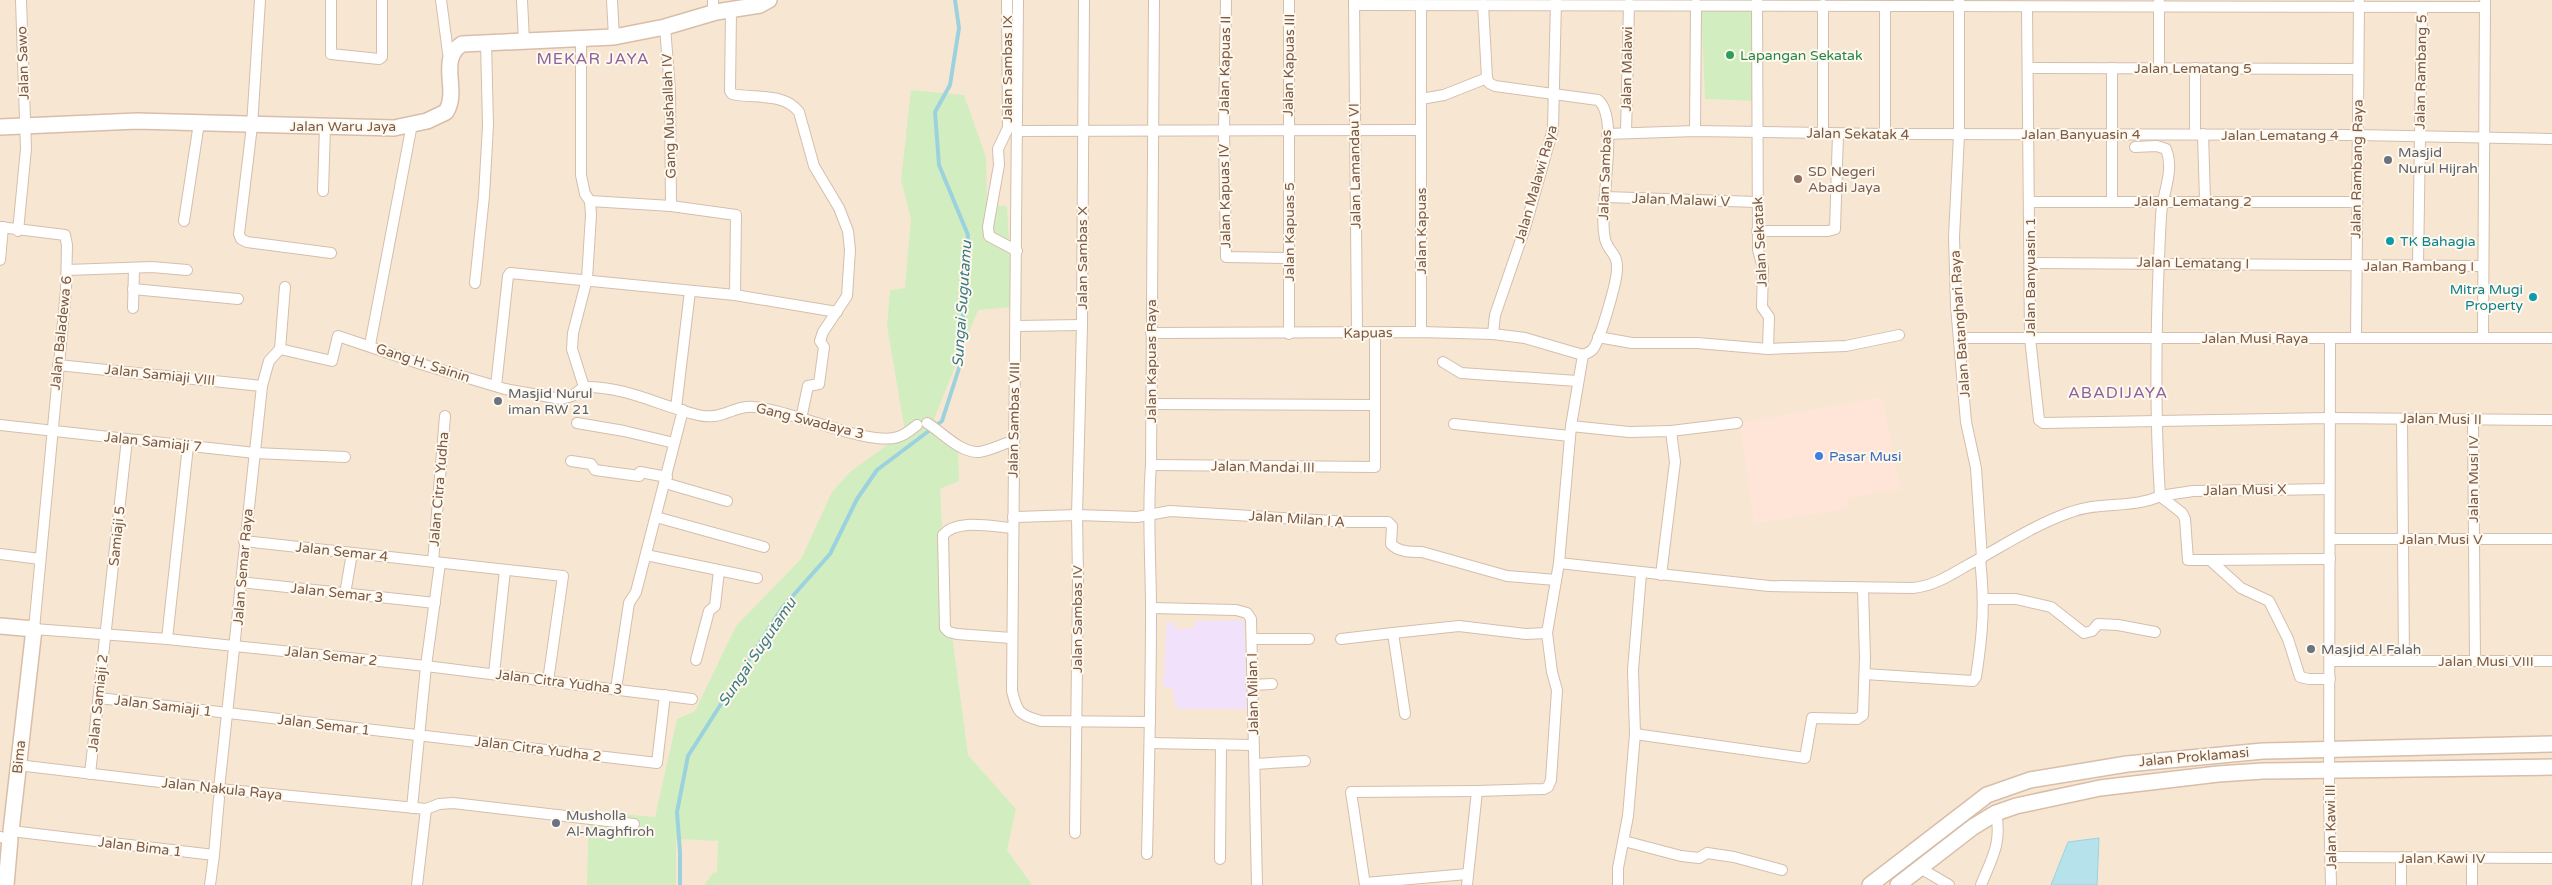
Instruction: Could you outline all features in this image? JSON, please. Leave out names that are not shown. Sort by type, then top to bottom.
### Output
[{"type":"street","name":"Jalan Sawo","points":[[18,230],[26,149],[21,0]]},
{"type":"street","points":[[260,0],[252,126],[239,234],[247,242],[330,253]]},
{"type":"street","points":[[331,0],[331,54],[379,59],[382,57],[382,0]]},
{"type":"street","points":[[441,0],[449,60]]},
{"type":"street","points":[[522,0],[524,41]]},
{"type":"street","points":[[612,0],[614,37]]},
{"type":"street","points":[[449,60],[454,50],[462,44],[614,37],[665,27],[713,6],[731,10],[760,5],[769,0]]},
{"type":"street","name":"Jalan Sambas IX","points":[[1007,0],[1008,128],[998,149],[999,165],[990,215],[989,236],[1017,251]]},
{"type":"street","name":"Jalan Sambas VIII","points":[[1018,0],[1012,691],[1016,709],[1025,717],[1041,721],[1077,723]]},
{"type":"street","name":"Jalan Sambas X","points":[[1076,515],[1082,325],[1084,0]]},
{"type":"street","name":"Jalan Kapuas Raya","points":[[1147,854],[1150,743],[1151,608],[1148,515],[1151,465],[1154,0]]},
{"type":"street","name":"Jalan Kapuas II","points":[[1224,130],[1226,0]]},
{"type":"street","name":"Jalan Kapuas III","points":[[1288,130],[1289,0]]},
{"type":"street","points":[[1354,2],[1421,5],[1556,2],[1629,4],[1757,2],[1885,6],[1960,3],[2027,7],[2159,3],[2359,3],[2422,7],[2485,3],[2483,338]]},
{"type":"street","name":"Jalan Lamandau VI","points":[[1354,2],[1357,333]]},
{"type":"street","name":"Jalan Malawi Raya","points":[[1493,334],[1495,315],[1525,228],[1553,129],[1556,2]]},
{"type":"street","name":"Jalan Sekatak","points":[[1757,2],[1757,232],[1758,253],[1763,268],[1762,306],[1768,317],[1768,349]]},
{"type":"street","name":"Jalan Batanghari Raya","points":[[1865,674],[1973,681],[1976,677],[1983,634],[1984,599],[1976,468],[1966,422],[1959,338],[1954,237],[1959,134],[1960,3]]},
{"type":"street","points":[[2159,3],[2159,68]]},
{"type":"street","name":"Jalan Rambang Raya","points":[[2356,338],[2359,3]]},
{"type":"street","name":"Jalan Malawi","points":[[1626,133],[1629,4]]},
{"type":"street","points":[[1695,131],[1696,4]]},
{"type":"street","name":"Jalan Kapuas","points":[[1421,5],[1421,332]]},
{"type":"street","points":[[1421,99],[1444,95],[1487,78],[1484,5]]},
{"type":"street","points":[[1823,5],[1823,134]]},
{"type":"street","points":[[1885,6],[1885,134]]},
{"type":"street","name":"Jalan Banyuasin 1","points":[[2027,7],[2030,338],[2039,420]]},
{"type":"street","name":"Jalan Rambang 5","points":[[2418,265],[2422,7]]},
{"type":"street","points":[[731,10],[730,91],[732,94],[741,96],[785,101],[795,107],[799,112],[814,166],[839,208],[848,231],[850,250],[847,296],[823,332],[820,340],[824,347],[820,384],[808,386],[801,419]]},
{"type":"street","name":"Gang Mushallah IV","points":[[665,27],[670,90],[671,206]]},
{"type":"street","points":[[581,38],[581,175],[584,194],[590,201],[591,215],[587,279],[573,333],[572,349],[584,387]]},
{"type":"street","points":[[475,282],[488,134],[486,42]]},
{"type":"street","name":"Jalan Waru Jaya","points":[[0,127],[137,121],[367,129],[412,124],[437,118],[446,112],[449,107],[449,60]]},
{"type":"street","name":"Jalan Lematang 5","points":[[2028,68],[2358,69]]},
{"type":"street","points":[[2112,68],[2112,202]]},
{"type":"street","points":[[2195,68],[2205,200]]},
{"type":"street","name":"Jalan Sambas","points":[[1487,78],[1489,83],[1495,86],[1598,100],[1603,104],[1607,115],[1605,240],[1616,254],[1618,268],[1614,290],[1598,337],[1593,349],[1583,354]]},
{"type":"street","points":[[184,221],[199,123]]},
{"type":"street","points":[[370,345],[412,124]]},
{"type":"street","points":[[323,191],[325,127]]},
{"type":"street","points":[[1018,131],[1152,129],[1421,130]]},
{"type":"street","name":"Jalan Kapuas IV","points":[[1224,130],[1226,257],[1232,259],[1289,258]]},
{"type":"street","name":"Jalan Kapuas 5","points":[[1288,130],[1289,334]]},
{"type":"street","points":[[1607,134],[1695,131],[1758,132]]},
{"type":"street","name":"Jalan Sekatak 4","points":[[1758,132],[1959,134]]},
{"type":"street","points":[[1757,232],[1835,229],[1838,134]]},
{"type":"street","name":"Jalan Banyuasin 4","points":[[1959,134],[2199,134]]},
{"type":"street","name":"Jalan Lematang 4","points":[[2199,134],[2552,139]]},
{"type":"street","points":[[2135,147],[2157,146],[2166,149],[2170,159],[2168,186],[2162,202],[2158,263],[2155,420],[2160,496],[2182,513],[2186,519],[2188,542],[2186,558],[2188,560],[2330,559]]},
{"type":"street","name":"Jalan Malawi V","points":[[1606,197],[1757,202]]},
{"type":"street","name":"Jalan Lematang 2","points":[[2029,202],[2162,202],[2205,200],[2357,202]]},
{"type":"street","points":[[590,201],[671,206],[736,215],[735,295]]},
{"type":"street","points":[[0,260],[2,227],[18,230]]},
{"type":"street","name":"Jalan Baladewa 6","points":[[18,230],[65,235],[67,270],[34,629]]},
{"type":"street","name":"Jalan Lematang I","points":[[2030,263],[2356,265]]},
{"type":"street","name":"Jalan Rambang I","points":[[2356,265],[2482,266]]},
{"type":"street","points":[[67,270],[152,267],[187,270]]},
{"type":"street","points":[[133,308],[134,268]]},
{"type":"street","points":[[496,386],[509,274],[516,272],[735,295],[837,312]]},
{"type":"street","points":[[280,350],[285,287]]},
{"type":"street","points":[[133,289],[238,299]]},
{"type":"street","points":[[616,689],[628,604],[636,592],[674,443],[690,291]]},
{"type":"street","points":[[1016,326],[1082,325]]},
{"type":"street","name":"Kapuas","points":[[1151,333],[1289,334],[1421,332],[1493,334],[1525,338],[1583,354]]},
{"type":"street","points":[[1151,404],[1374,405],[1375,333]]},
{"type":"street","points":[[1598,337],[1632,343],[1697,343],[1768,349],[1846,346],[1899,335]]},
{"type":"street","name":"Gang H. Sainin","points":[[280,350],[332,361],[338,336],[370,345],[421,364],[496,386],[561,398],[572,396],[584,387]]},
{"type":"street","name":"Jalan Musi Raya","points":[[1959,338],[2552,338]]},
{"type":"street","name":"Jalan Kawi III","points":[[2330,338],[2331,885]]},
{"type":"street","name":"Jalan Semar Raya","points":[[219,794],[244,541],[262,386],[269,361],[280,350]]},
{"type":"street","points":[[1468,874],[1365,884],[1356,836],[1351,792],[1477,791],[1548,787],[1551,780],[1557,690],[1552,672],[1547,634],[1559,563],[1571,431],[1577,381],[1583,354]]},
{"type":"street","points":[[1443,362],[1461,373],[1577,381]]},
{"type":"street","name":"Jalan Samiaji VIII","points":[[58,365],[262,386]]},
{"type":"street","name":"Gang Swadaya 3","points":[[584,387],[595,386],[644,397],[679,409],[716,418],[750,406],[768,408],[801,419],[887,439],[900,437],[922,424],[943,432],[961,447],[979,452],[1013,441]]},
{"type":"street","name":"Jalan Mandai III","points":[[1151,465],[1375,467],[1374,405]]},
{"type":"street","name":"Jalan Citra Yudha","points":[[412,808],[426,666],[435,603],[445,416]]},
{"type":"street","name":"Jalan Musi II","points":[[2039,420],[2043,423],[2331,418],[2552,420]]},
{"type":"street","points":[[2402,419],[2404,661]]},
{"type":"street","name":"Jalan Musi IV","points":[[2473,420],[2475,661]]},
{"type":"street","points":[[577,423],[624,430],[674,443]]},
{"type":"street","points":[[1454,424],[1571,431],[1628,432],[1671,431],[1737,423]]},
{"type":"street","name":"Jalan Samiaji 7","points":[[0,425],[254,453],[346,457]]},
{"type":"street","points":[[1661,575],[1675,462],[1671,431]]},
{"type":"street","name":"Samiaji 5","points":[[106,633],[127,439]]},
{"type":"street","points":[[168,639],[188,446]]},
{"type":"street","points":[[571,461],[591,464],[596,470],[640,476],[640,472],[727,501]]},
{"type":"street","name":"Jalan Musi X","points":[[1559,563],[1641,574],[1769,586],[1863,589],[1923,587],[1981,558],[2035,527],[2071,512],[2098,505],[2141,503],[2160,496],[2193,491],[2329,489]]},
{"type":"street","name":"Jalan Milan I A","points":[[1148,515],[1170,511],[1349,522],[1388,522],[1392,526],[1392,547],[1409,552],[1422,552],[1507,576],[1556,580]]},
{"type":"street","points":[[1012,638],[957,634],[949,632],[945,628],[943,535],[948,528],[958,525],[1013,522],[1076,515],[1097,517],[1148,515]]},
{"type":"street","name":"Jalan Sambas IV","points":[[1075,833],[1077,723],[1076,515]]},
{"type":"street","points":[[656,518],[764,547]]},
{"type":"street","name":"Jalan Musi V","points":[[2330,539],[2552,539]]},
{"type":"street","name":"Jalan Semar 4","points":[[244,541],[563,576],[548,681]]},
{"type":"street","points":[[345,594],[352,553]]},
{"type":"street","points":[[0,554],[40,559]]},
{"type":"street","points":[[646,555],[757,578]]},
{"type":"street","points":[[2210,560],[2240,588],[2269,601],[2288,639],[2300,676],[2309,679],[2330,679]]},
{"type":"street","points":[[494,674],[505,570]]},
{"type":"street","points":[[696,660],[710,611],[715,606],[719,571]]},
{"type":"street","points":[[1618,885],[1618,868],[1624,841],[1634,734],[1633,662],[1641,574]]},
{"type":"street","name":"Jalan Semar 3","points":[[240,582],[435,603]]},
{"type":"street","points":[[1634,734],[1805,758],[1812,718],[1861,718],[1863,715],[1865,674],[1863,589]]},
{"type":"street","points":[[1984,599],[2016,599],[2051,607],[2084,633],[2092,632],[2098,624],[2118,625],[2155,632]]},
{"type":"street","name":"Jalan Milan I","points":[[1151,608],[1236,610],[1247,613],[1251,619],[1257,885]]},
{"type":"street","points":[[0,626],[34,629]]},
{"type":"street","points":[[1341,639],[1459,626],[1526,634],[1547,634]]},
{"type":"street","name":"Jalan Semar 2","points":[[34,629],[106,633],[426,666]]},
{"type":"street","name":"Bima","points":[[6,885],[7,836],[18,765],[34,629]]},
{"type":"street","name":"Jalan Samiaji 2","points":[[90,774],[106,633]]},
{"type":"street","points":[[1393,633],[1405,714]]},
{"type":"street","points":[[1252,639],[1309,639]]},
{"type":"street","name":"Jalan Musi VIII","points":[[2330,661],[2552,661]]},
{"type":"street","name":"Jalan Citra Yudha 3","points":[[426,666],[665,694],[692,700]]},
{"type":"street","points":[[1252,685],[1272,684]]},
{"type":"street","name":"Jalan Citra Yudha 2","points":[[419,736],[657,763],[665,694]]},
{"type":"street","name":"Jalan Samiaji 1","points":[[99,698],[228,714]]},
{"type":"street","name":"Jalan Semar 1","points":[[228,714],[419,736]]},
{"type":"street","points":[[1077,723],[1150,722]]},
{"type":"street","points":[[1150,743],[1253,745]]},
{"type":"street","name":"Jalan Proklamasi","points":[[1870,885],[1987,795],[2004,788],[2062,773],[2127,764],[2263,751],[2552,744]]},
{"type":"street","points":[[1220,859],[1221,745]]},
{"type":"street","points":[[1255,764],[1305,761]]},
{"type":"street","points":[[2127,764],[2130,784]]},
{"type":"street","name":"Jalan Nakula Raya","points":[[18,765],[219,794],[426,809],[439,804],[453,803],[634,824]]},
{"type":"street","name":"Jalan Proklamasi","points":[[1898,885],[1973,827],[1996,813],[2067,793],[2218,774],[2330,769],[2552,767]]},
{"type":"street","points":[[2004,788],[2016,806]]},
{"type":"street","points":[[1467,885],[1477,791]]},
{"type":"street","points":[[210,885],[219,794]]},
{"type":"street","points":[[417,885],[426,809]]},
{"type":"street","points":[[1981,885],[1998,844],[1996,813]]},
{"type":"street","name":"Jalan Bima 1","points":[[7,836],[214,855]]},
{"type":"street","points":[[1624,841],[1681,856],[1699,858],[1707,853],[1734,857],[1782,870]]},
{"type":"street","name":"Jalan Kawi IV","points":[[2331,857],[2552,858]]},
{"type":"street","points":[[2401,858],[2401,885]]},
{"type":"street","points":[[2472,858],[2472,885]]},
{"type":"street","points":[[1920,868],[1949,885]]},
{"type":"shaded area","points":[[0,0],[2552,0],[2552,885],[0,885]]},
{"type":"shaded area","name":"Pasar Musi","points":[[1882,397],[1901,489],[1848,498],[1849,508],[1754,524],[1740,423]]},
{"type":"shaded area","points":[[1244,620],[1247,709],[1176,709],[1173,689],[1163,686],[1167,622],[1174,623],[1176,629],[1193,628],[1196,621]]},
{"type":"green space","name":"Lapangan Sekatak","points":[[1755,10],[1757,101],[1705,99],[1701,11]]},
{"type":"green space","points":[[911,90],[964,95],[986,157],[987,205],[1007,206],[1013,307],[978,310],[934,419],[958,449],[959,481],[940,489],[945,582],[968,755],[1016,809],[1007,850],[1032,885],[704,885],[714,872],[717,873],[718,841],[676,839],[676,885],[587,885],[589,811],[655,817],[677,719],[695,711],[736,626],[801,559],[832,492],[850,472],[905,432],[887,326],[890,290],[905,288],[911,219],[901,180]]},
{"type":"water","points":[[2099,838],[2097,885],[2051,885],[2068,842]]},
{"type":"waterway","name":"Sungai Sugutamu","points":[[680,885],[677,812],[688,756],[782,608],[830,554],[857,499],[877,470],[942,421],[960,365],[968,235],[939,165],[935,112],[950,85],[959,28],[955,0]]},
{"type":"place","name":"Lapangan Sekatak","points":[[1730,55]]},
{"type":"place","name":"Masjid Nurul Hijrah","points":[[2388,160]]},
{"type":"place","name":"SD Negeri Abadi Jaya","points":[[1798,179]]},
{"type":"place","name":"TK Bahagia","points":[[2390,241]]},
{"type":"place","name":"Mitra Mugi Property","points":[[2533,297]]},
{"type":"place","name":"Masjid Nurul iman RW 21","points":[[498,401]]},
{"type":"place","name":"Pasar Musi","points":[[1819,456]]},
{"type":"place","name":"Masjid Al Falah","points":[[2311,649]]},
{"type":"place","name":"Musholla Al-Maghfiroh","points":[[556,823]]},
{"type":"district","name":"MEKAR JAYA","points":[[593,59]]},
{"type":"district","name":"ABADIJAYA","points":[[2118,393]]}]
